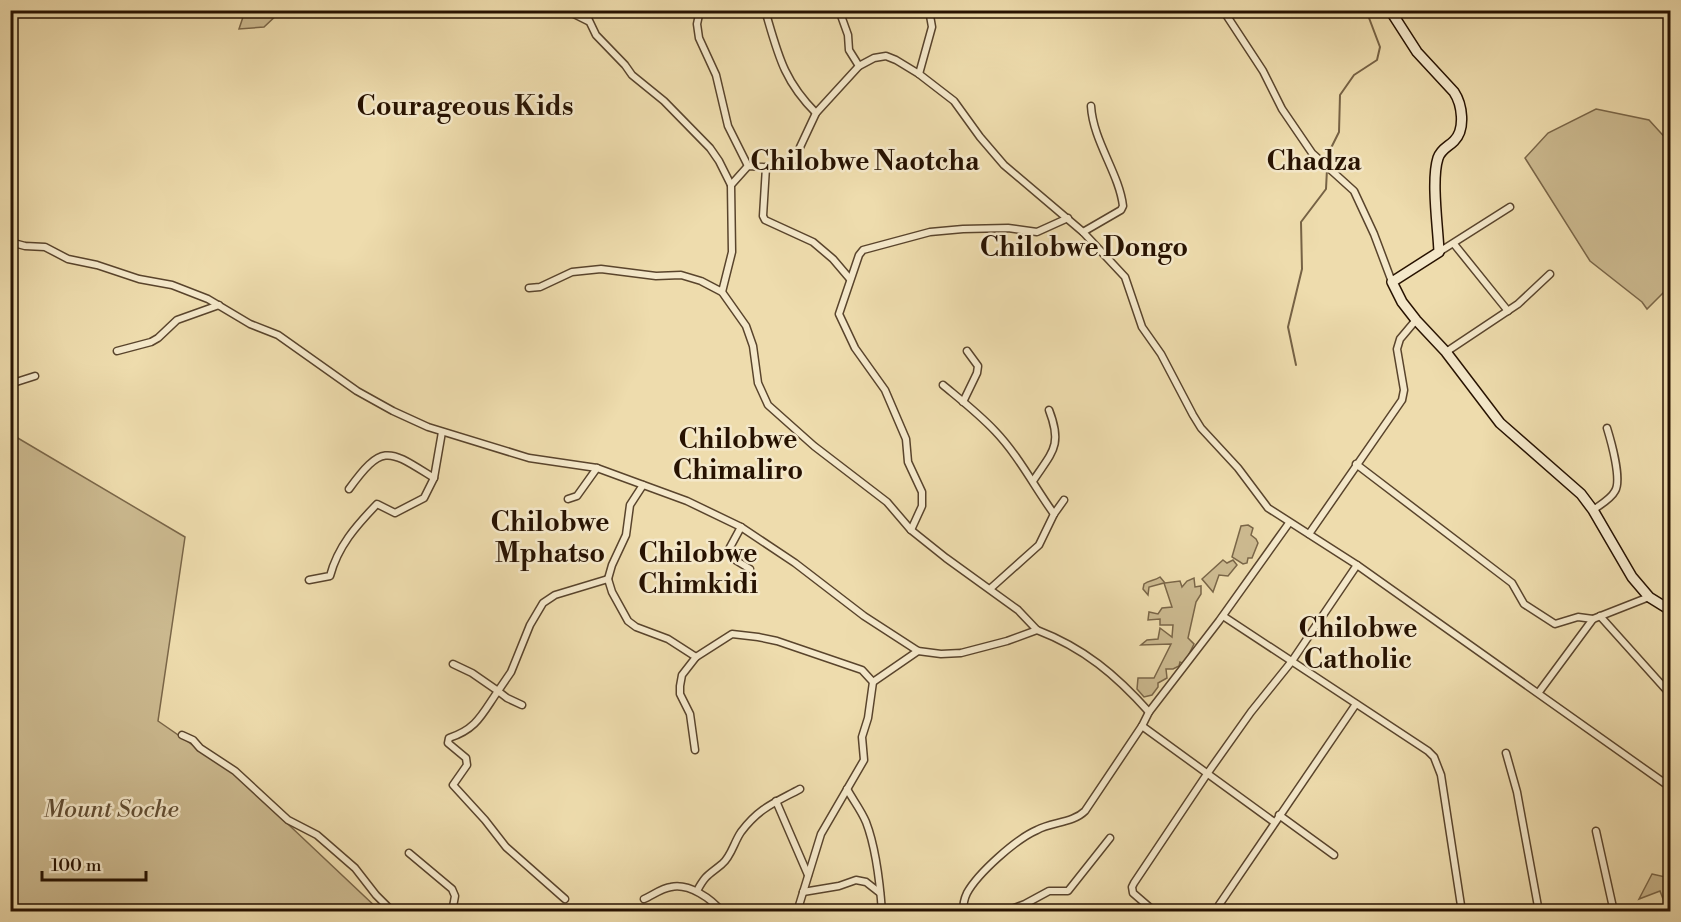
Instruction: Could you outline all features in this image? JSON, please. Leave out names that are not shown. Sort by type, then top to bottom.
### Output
[{"type":"street","points":[[566,10],[588,21]]},
{"type":"street","points":[[584,10],[596,35],[634,78],[664,100],[719,160],[731,185],[732,252],[722,292]]},
{"type":"street","points":[[700,10],[697,24],[699,38],[716,75],[728,126],[748,166]]},
{"type":"street","points":[[765,10],[775,46],[789,81],[816,113]]},
{"type":"street","points":[[839,10],[848,35],[849,50],[859,66]]},
{"type":"street","points":[[919,74],[932,27],[929,10]]},
{"type":"street","points":[[1223,10],[1263,71],[1282,110],[1312,153],[1356,194],[1402,302],[1446,352],[1500,423],[1581,494],[1593,510],[1620,559],[1649,597],[1671,610]]},
{"type":"street","points":[[1390,10],[1417,52],[1454,92],[1459,104],[1461,117],[1459,133],[1441,152],[1438,159],[1436,178],[1439,252]]},
{"type":"street","points":[[748,166],[784,165],[794,160],[816,113],[859,66],[874,58],[886,56],[919,74],[954,101],[1004,165],[1083,232],[1127,280],[1142,327],[1161,354],[1201,428],[1238,468],[1268,508],[1357,565],[1671,787]]},
{"type":"street","points":[[1083,232],[1121,210],[1123,206],[1094,123],[1091,106]]},
{"type":"street","points":[[731,185],[748,166]]},
{"type":"street","points":[[766,167],[763,216],[765,220],[813,242],[850,279]]},
{"type":"street","points":[[1392,282],[1510,207]]},
{"type":"street","points":[[911,530],[922,506],[922,492],[908,462],[906,439],[885,390],[855,348],[839,314],[850,279],[863,250],[930,232],[963,228],[1008,228],[1038,232],[1068,218]]},
{"type":"street","points":[[10,243],[45,247],[68,260],[97,265],[140,279],[172,285],[219,305],[250,324],[278,336],[351,387],[428,427],[529,458],[597,468],[687,501],[741,527],[795,562],[864,615],[918,651],[941,654],[961,653],[1007,641],[1037,630]]},
{"type":"street","points":[[1454,244],[1508,311]]},
{"type":"street","points":[[528,288],[540,287],[572,272],[601,269],[656,276],[681,275],[701,281],[722,292],[746,326],[753,346],[758,382],[768,405],[814,446],[887,502],[911,530],[946,558],[991,588],[1018,610],[1037,630],[1074,646],[1120,680],[1149,712]]},
{"type":"street","points":[[1446,352],[1508,311],[1550,274]]},
{"type":"street","points":[[117,351],[151,342],[177,320],[219,305]]},
{"type":"street","points":[[1309,534],[1402,400],[1404,390],[1398,343],[1416,320]]},
{"type":"street","points":[[963,402],[978,366],[967,351]]},
{"type":"street","points":[[10,384],[35,376]]},
{"type":"street","points":[[943,385],[996,432],[1033,481],[1054,514]]},
{"type":"street","points":[[1033,481],[1055,446],[1055,428],[1049,410]]},
{"type":"street","points":[[1593,510],[1614,494],[1617,486],[1612,447],[1607,429]]},
{"type":"street","points":[[309,580],[330,576],[335,558],[343,544],[377,504],[395,513],[424,498],[434,478],[442,432]]},
{"type":"street","points":[[349,489],[373,460],[391,454],[434,478]]},
{"type":"street","points":[[1356,464],[1512,583],[1524,604],[1555,624],[1578,617],[1597,618],[1649,597]]},
{"type":"street","points":[[568,499],[577,496],[597,468]]},
{"type":"street","points":[[643,484],[630,505],[626,535],[608,579],[612,592],[628,621],[648,632],[668,639],[696,657]]},
{"type":"street","points":[[991,588],[1039,545],[1054,514],[1064,500]]},
{"type":"street","points":[[963,912],[968,891],[1009,848],[1037,829],[1083,814],[1149,712],[1223,616],[1289,523]]},
{"type":"street","points":[[741,527],[728,551],[732,558],[750,569]]},
{"type":"street","points":[[1155,912],[1133,893],[1132,887],[1207,774],[1251,712],[1292,661],[1357,565]]},
{"type":"street","points":[[565,899],[506,847],[453,785],[467,765],[466,758],[448,742],[449,738],[465,733],[476,723],[511,672],[530,625],[543,603],[555,595],[608,579]]},
{"type":"street","points":[[1223,616],[1434,757],[1442,775],[1462,912]]},
{"type":"street","points":[[1539,692],[1597,618]]},
{"type":"street","points":[[1597,618],[1671,694]]},
{"type":"street","points":[[695,750],[690,714],[680,694],[682,675],[696,657],[732,634],[777,641],[862,670],[873,682]]},
{"type":"street","points":[[797,912],[821,834],[865,757],[862,737],[868,718],[873,682],[918,651]]},
{"type":"street","points":[[453,664],[522,705]]},
{"type":"street","points":[[1219,905],[1356,704]]},
{"type":"street","points":[[1142,726],[1274,822]]},
{"type":"street","points":[[182,735],[193,740],[200,748],[235,771],[288,820],[317,836],[345,858],[393,912]]},
{"type":"street","points":[[1506,753],[1519,804],[1539,912]]},
{"type":"street","points":[[697,891],[709,873],[722,864],[741,832],[757,813],[800,789]]},
{"type":"street","points":[[847,789],[866,821],[881,893],[882,912]]},
{"type":"street","points":[[776,801],[808,875]]},
{"type":"street","points":[[1279,815],[1334,855]]},
{"type":"street","points":[[1596,831],[1614,912]]},
{"type":"street","points":[[1004,912],[1049,891],[1068,891],[1110,838]]},
{"type":"street","points":[[409,853],[452,889],[455,896],[452,912]]},
{"type":"street","points":[[803,892],[839,886],[856,880],[866,882],[881,893]]},
{"type":"street","points":[[644,898],[673,886],[697,891],[714,902],[722,912]]},
{"type":"green space","points":[[245,11],[281,11],[264,27],[239,29]]},
{"type":"green space","points":[[1596,109],[1649,120],[1670,143],[1670,286],[1647,309],[1642,302],[1590,261],[1525,158],[1548,133]]},
{"type":"green space","name":"Mount Soche","points":[[11,434],[185,537],[158,721],[236,775],[380,911],[11,912]]},
{"type":"green space","points":[[1248,525],[1253,528],[1251,535],[1258,543],[1252,558],[1248,558],[1247,563],[1243,564],[1232,557],[1241,526]]},
{"type":"green space","points":[[1223,560],[1227,563],[1233,560],[1237,565],[1228,576],[1219,575],[1213,592],[1202,579]]},
{"type":"green space","points":[[1160,577],[1165,583],[1180,581],[1182,587],[1194,578],[1195,587],[1201,586],[1201,594],[1196,602],[1188,638],[1194,644],[1184,664],[1180,662],[1179,666],[1173,669],[1166,669],[1167,678],[1158,683],[1152,695],[1144,697],[1137,689],[1138,678],[1154,678],[1171,644],[1141,645],[1147,640],[1158,639],[1160,628],[1172,637],[1173,625],[1160,625],[1160,619],[1148,620],[1149,612],[1158,614],[1162,608],[1172,607],[1164,583],[1149,587],[1148,595],[1143,589],[1144,584]]},
{"type":"green space","points":[[1652,874],[1670,878],[1670,902],[1665,904],[1660,891],[1639,899]]},
{"type":"waterway","points":[[1327,163],[1327,156],[1339,132],[1340,95],[1354,75],[1377,60],[1380,47],[1366,10]]},
{"type":"waterway","points":[[1296,365],[1288,327],[1302,269],[1301,222],[1326,189],[1327,169]]},
{"type":"district","name":"Courageous Kids","points":[[465,107]]},
{"type":"district","name":"Chilobwe Naotcha","points":[[865,162]]},
{"type":"district","name":"Chadza","points":[[1314,162]]},
{"type":"district","name":"Chilobwe Dongo","points":[[1084,248]]},
{"type":"district","name":"Chilobwe Chimaliro","points":[[738,456]]},
{"type":"district","name":"Chilobwe Mphatso","points":[[550,538]]},
{"type":"district","name":"Chilobwe Chimkidi","points":[[698,570]]},
{"type":"district","name":"Chilobwe Catholic","points":[[1358,644]]}]
